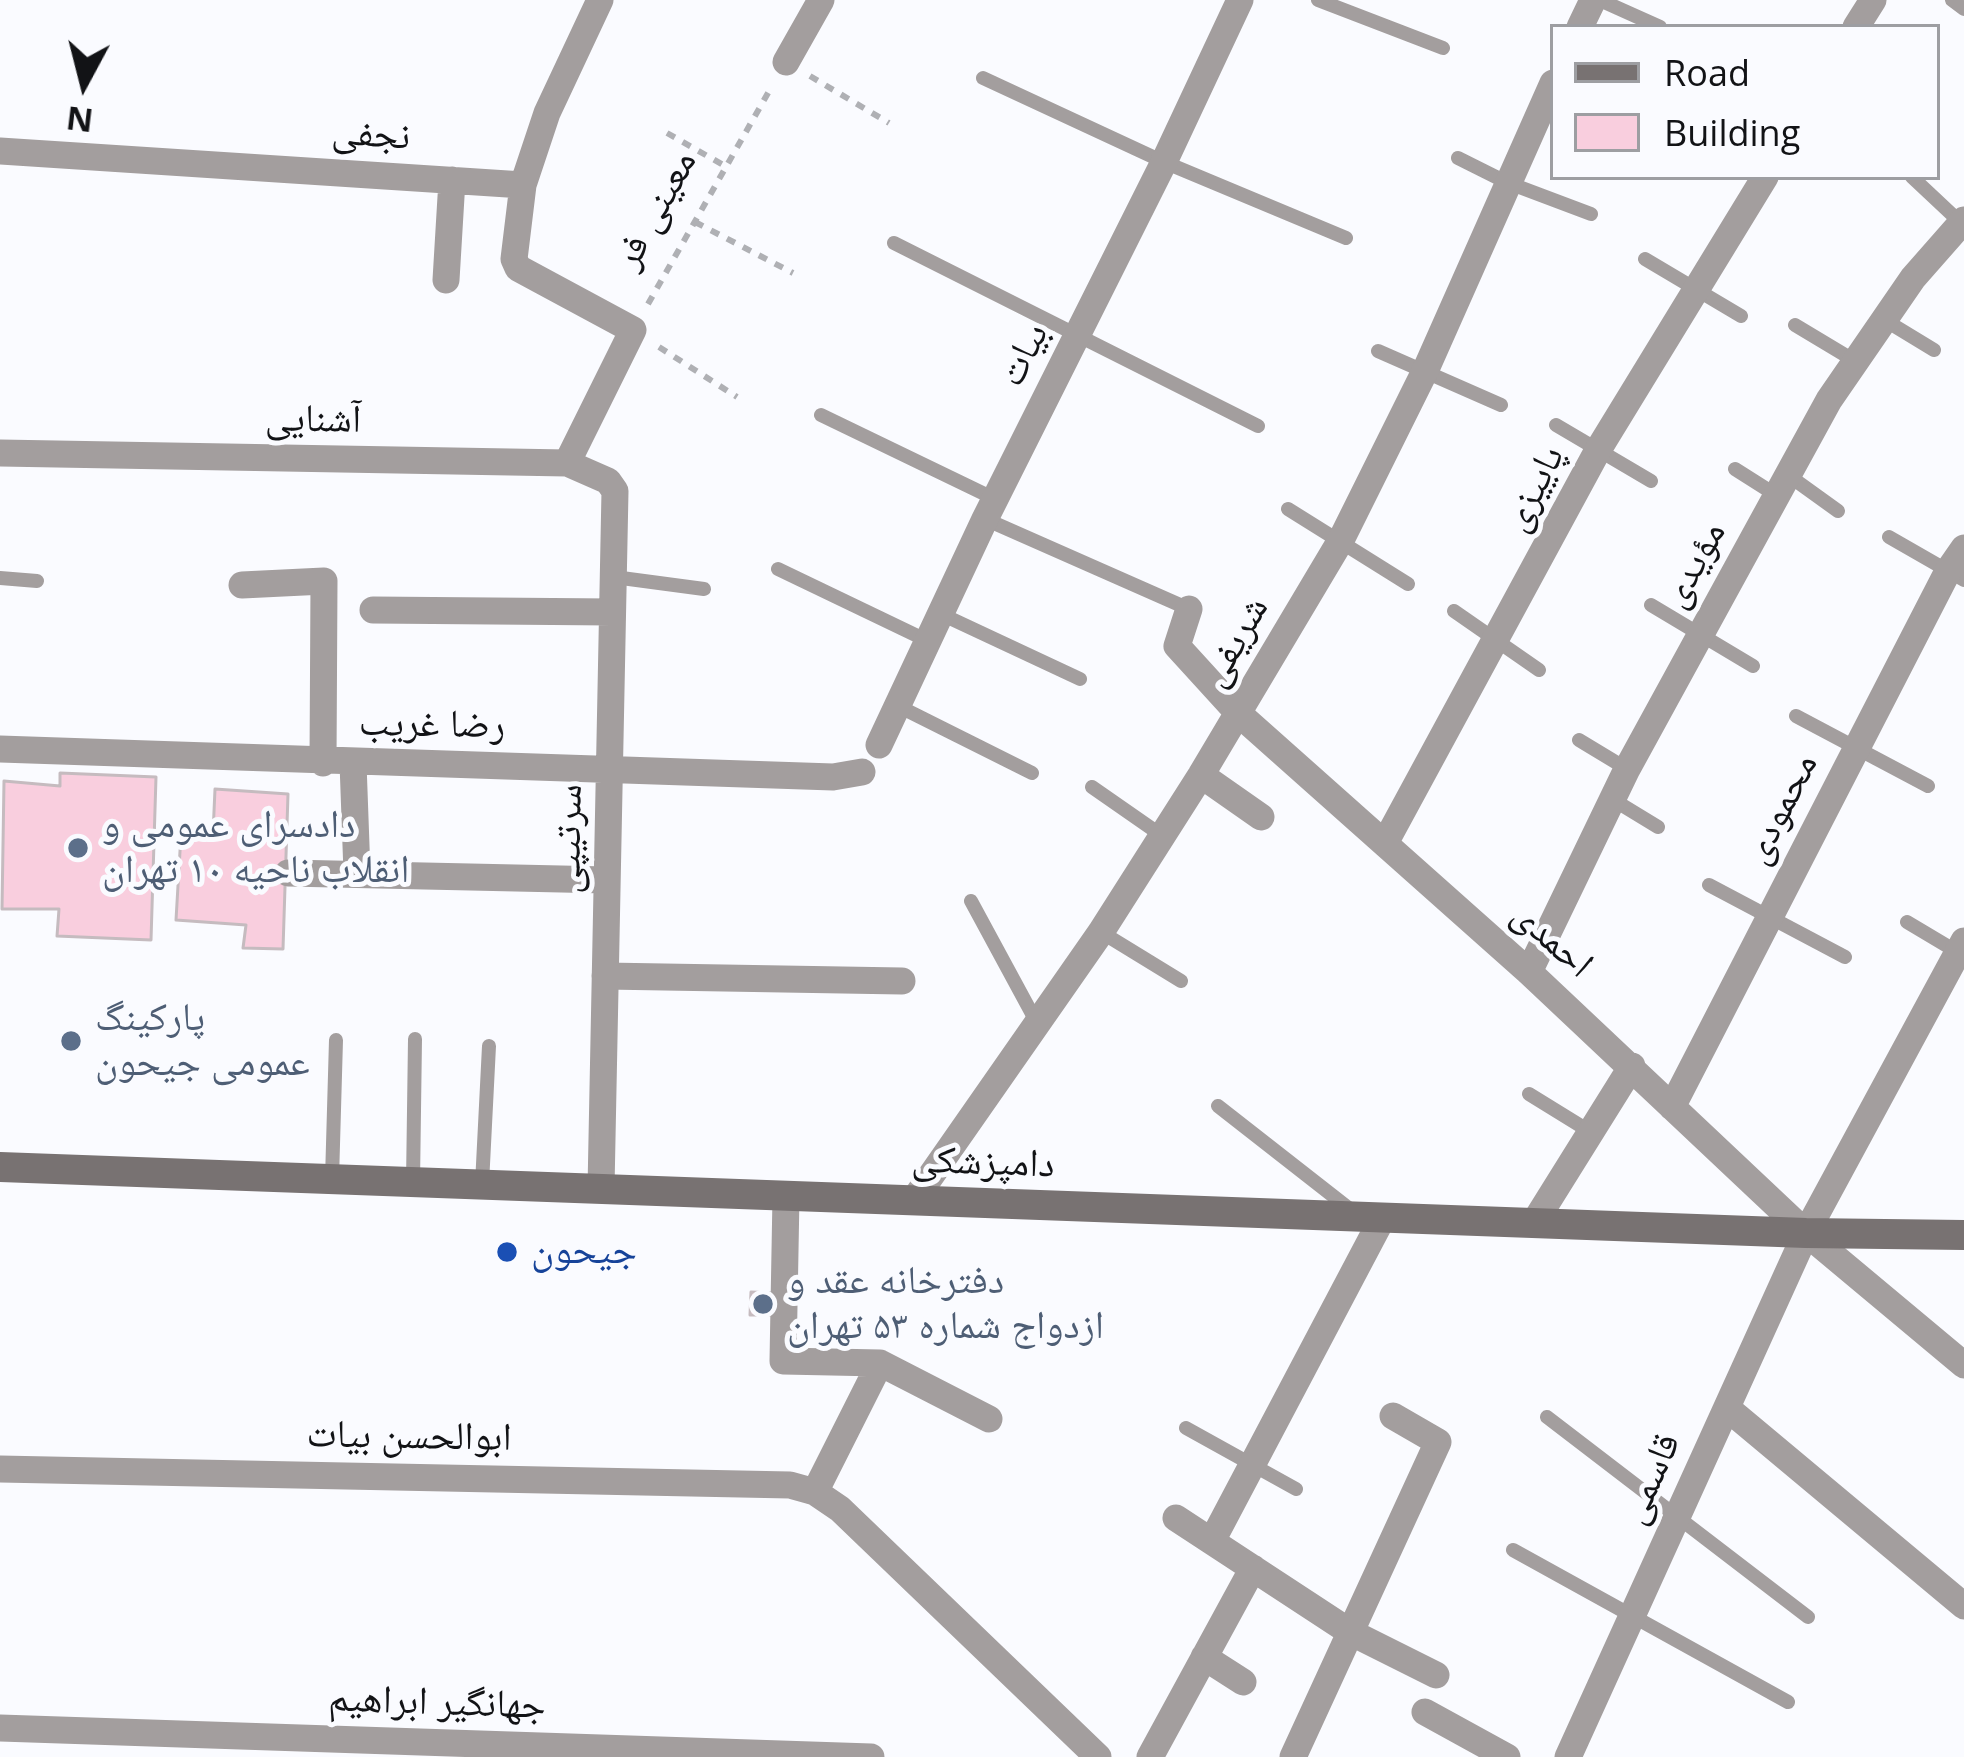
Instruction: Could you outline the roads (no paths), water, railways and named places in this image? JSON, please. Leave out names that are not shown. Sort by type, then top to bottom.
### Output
[{"type":"main road","name":"دامپزشکی","points":[[0,1167],[1806,1233],[1963,1234]]},
{"type":"street","points":[[523,185],[547,113],[600,0]]},
{"type":"street","points":[[786,62],[821,0]]},
{"type":"street","name":"بیات","points":[[878,746],[1240,0]]},
{"type":"street","name":"شریفی","points":[[914,1200],[1101,932],[1239,714],[1341,539],[1426,369],[1550,89]]},
{"type":"street","name":"نجفی","points":[[0,151],[523,185]]},
{"type":"street","points":[[446,280],[452,180]]},
{"type":"street","name":"پاییزی","points":[[1384,843],[1598,450],[1763,180]]},
{"type":"street","name":"معینی فر","points":[[523,185],[514,259],[518,268],[633,330],[567,463]]},
{"type":"street","name":"مؤیدی","points":[[1529,972],[1627,769],[1782,485],[1883,319],[1963,222]]},
{"type":"street","name":"آشنایی","points":[[0,453],[567,463],[608,482],[615,491]]},
{"type":"street","name":"سرتیپی","points":[[601,1188],[615,491]]},
{"type":"street","name":"محمودی","points":[[1672,1107],[1857,746],[1959,566]]},
{"type":"street","points":[[242,585],[324,581],[322,763]]},
{"type":"street","name":"احمدی","points":[[1189,609],[1177,646],[1239,714],[1632,1066],[1806,1233],[1964,1365]]},
{"type":"street","points":[[373,610],[612,611]]},
{"type":"street","name":"رضا غریب","points":[[0,749],[833,777],[862,772]]},
{"type":"street","points":[[353,763],[357,873]]},
{"type":"street","points":[[1201,776],[1262,817]]},
{"type":"street","points":[[288,873],[607,880]]},
{"type":"street","name":"قاسمی","points":[[1568,1757],[1806,1233],[1962,950]]},
{"type":"street","points":[[605,976],[902,981]]},
{"type":"street","points":[[1534,1223],[1632,1066]]},
{"type":"street","points":[[786,1196],[783,1361],[880,1363],[989,1419]]},
{"type":"street","points":[[1212,1541],[1372,1217]]},
{"type":"street","points":[[880,1363],[815,1492],[840,1509],[1097,1757]]},
{"type":"street","points":[[1726,1408],[1964,1606]]},
{"type":"street","points":[[1293,1757],[1438,1442],[1393,1416]]},
{"type":"street","name":"ابوالحسن بیات","points":[[0,1469],[769,1482],[815,1492]]},
{"type":"street","points":[[1176,1517],[1350,1632],[1436,1675]]},
{"type":"street","points":[[1150,1757],[1253,1568]]},
{"type":"street","points":[[1204,1657],[1243,1682]]},
{"type":"street","points":[[1425,1712],[1508,1757]]},
{"type":"street","name":"جهانگیر ابراهیم","points":[[0,1728],[871,1757]]},
{"type":"lane","points":[[1318,0],[1443,48]]},
{"type":"lane","points":[[1597,0],[1653,24]]},
{"type":"lane","points":[[1952,0],[1964,9]]},
{"type":"lane","points":[[983,78],[1164,162],[1346,238]]},
{"type":"lane","points":[[1458,158],[1591,214]]},
{"type":"lane","points":[[1915,180],[1963,222]]},
{"type":"lane","points":[[894,242],[1258,426]]},
{"type":"lane","points":[[1645,259],[1741,316]]},
{"type":"lane","points":[[1883,319],[1934,350]]},
{"type":"lane","points":[[1795,325],[1855,361]]},
{"type":"lane","points":[[1378,351],[1501,405]]},
{"type":"lane","points":[[821,416],[990,509],[1189,609]]},
{"type":"lane","points":[[1556,425],[1651,481]]},
{"type":"lane","points":[[1735,469],[1838,511]]},
{"type":"lane","points":[[1288,509],[1408,584]]},
{"type":"lane","points":[[1889,537],[1959,566]]},
{"type":"lane","points":[[778,569],[928,641]]},
{"type":"lane","points":[[613,577],[704,589]]},
{"type":"lane","points":[[0,578],[37,581]]},
{"type":"lane","points":[[1651,605],[1753,666]]},
{"type":"lane","points":[[1454,610],[1539,670]]},
{"type":"lane","points":[[941,614],[1080,679]]},
{"type":"lane","points":[[898,706],[1032,773]]},
{"type":"lane","points":[[1796,716],[1928,786]]},
{"type":"lane","points":[[1579,740],[1627,769]]},
{"type":"lane","points":[[1092,787],[1161,835]]},
{"type":"lane","points":[[1612,799],[1658,827]]},
{"type":"lane","points":[[1709,885],[1845,957]]},
{"type":"lane","points":[[971,901],[1038,1025]]},
{"type":"lane","points":[[1906,922],[1962,950]]},
{"type":"lane","points":[[1101,932],[1181,981]]},
{"type":"lane","points":[[413,1182],[416,1039]]},
{"type":"lane","points":[[332,1179],[336,1040]]},
{"type":"lane","points":[[482,1184],[489,1046]]},
{"type":"lane","points":[[1529,1094],[1589,1131]]},
{"type":"lane","points":[[1218,1106],[1372,1217]]},
{"type":"lane","points":[[1547,1417],[1808,1617]]},
{"type":"lane","points":[[1186,1428],[1296,1489]]},
{"type":"lane","points":[[1514,1550],[1788,1702]]},
{"type":"place","name":"دادسرای عمومی و انقلاب ناحیه ۱۰ تهران","points":[[78,848]]},
{"type":"place","name":"پارکینگ عمومی جیحون","points":[[71,1041]]},
{"type":"place","name":"جیحون","points":[[507,1252]]},
{"type":"place","name":"دفترخانه عقد و ازدواج شماره ۵۳ تهران","points":[[763,1304]]}]
